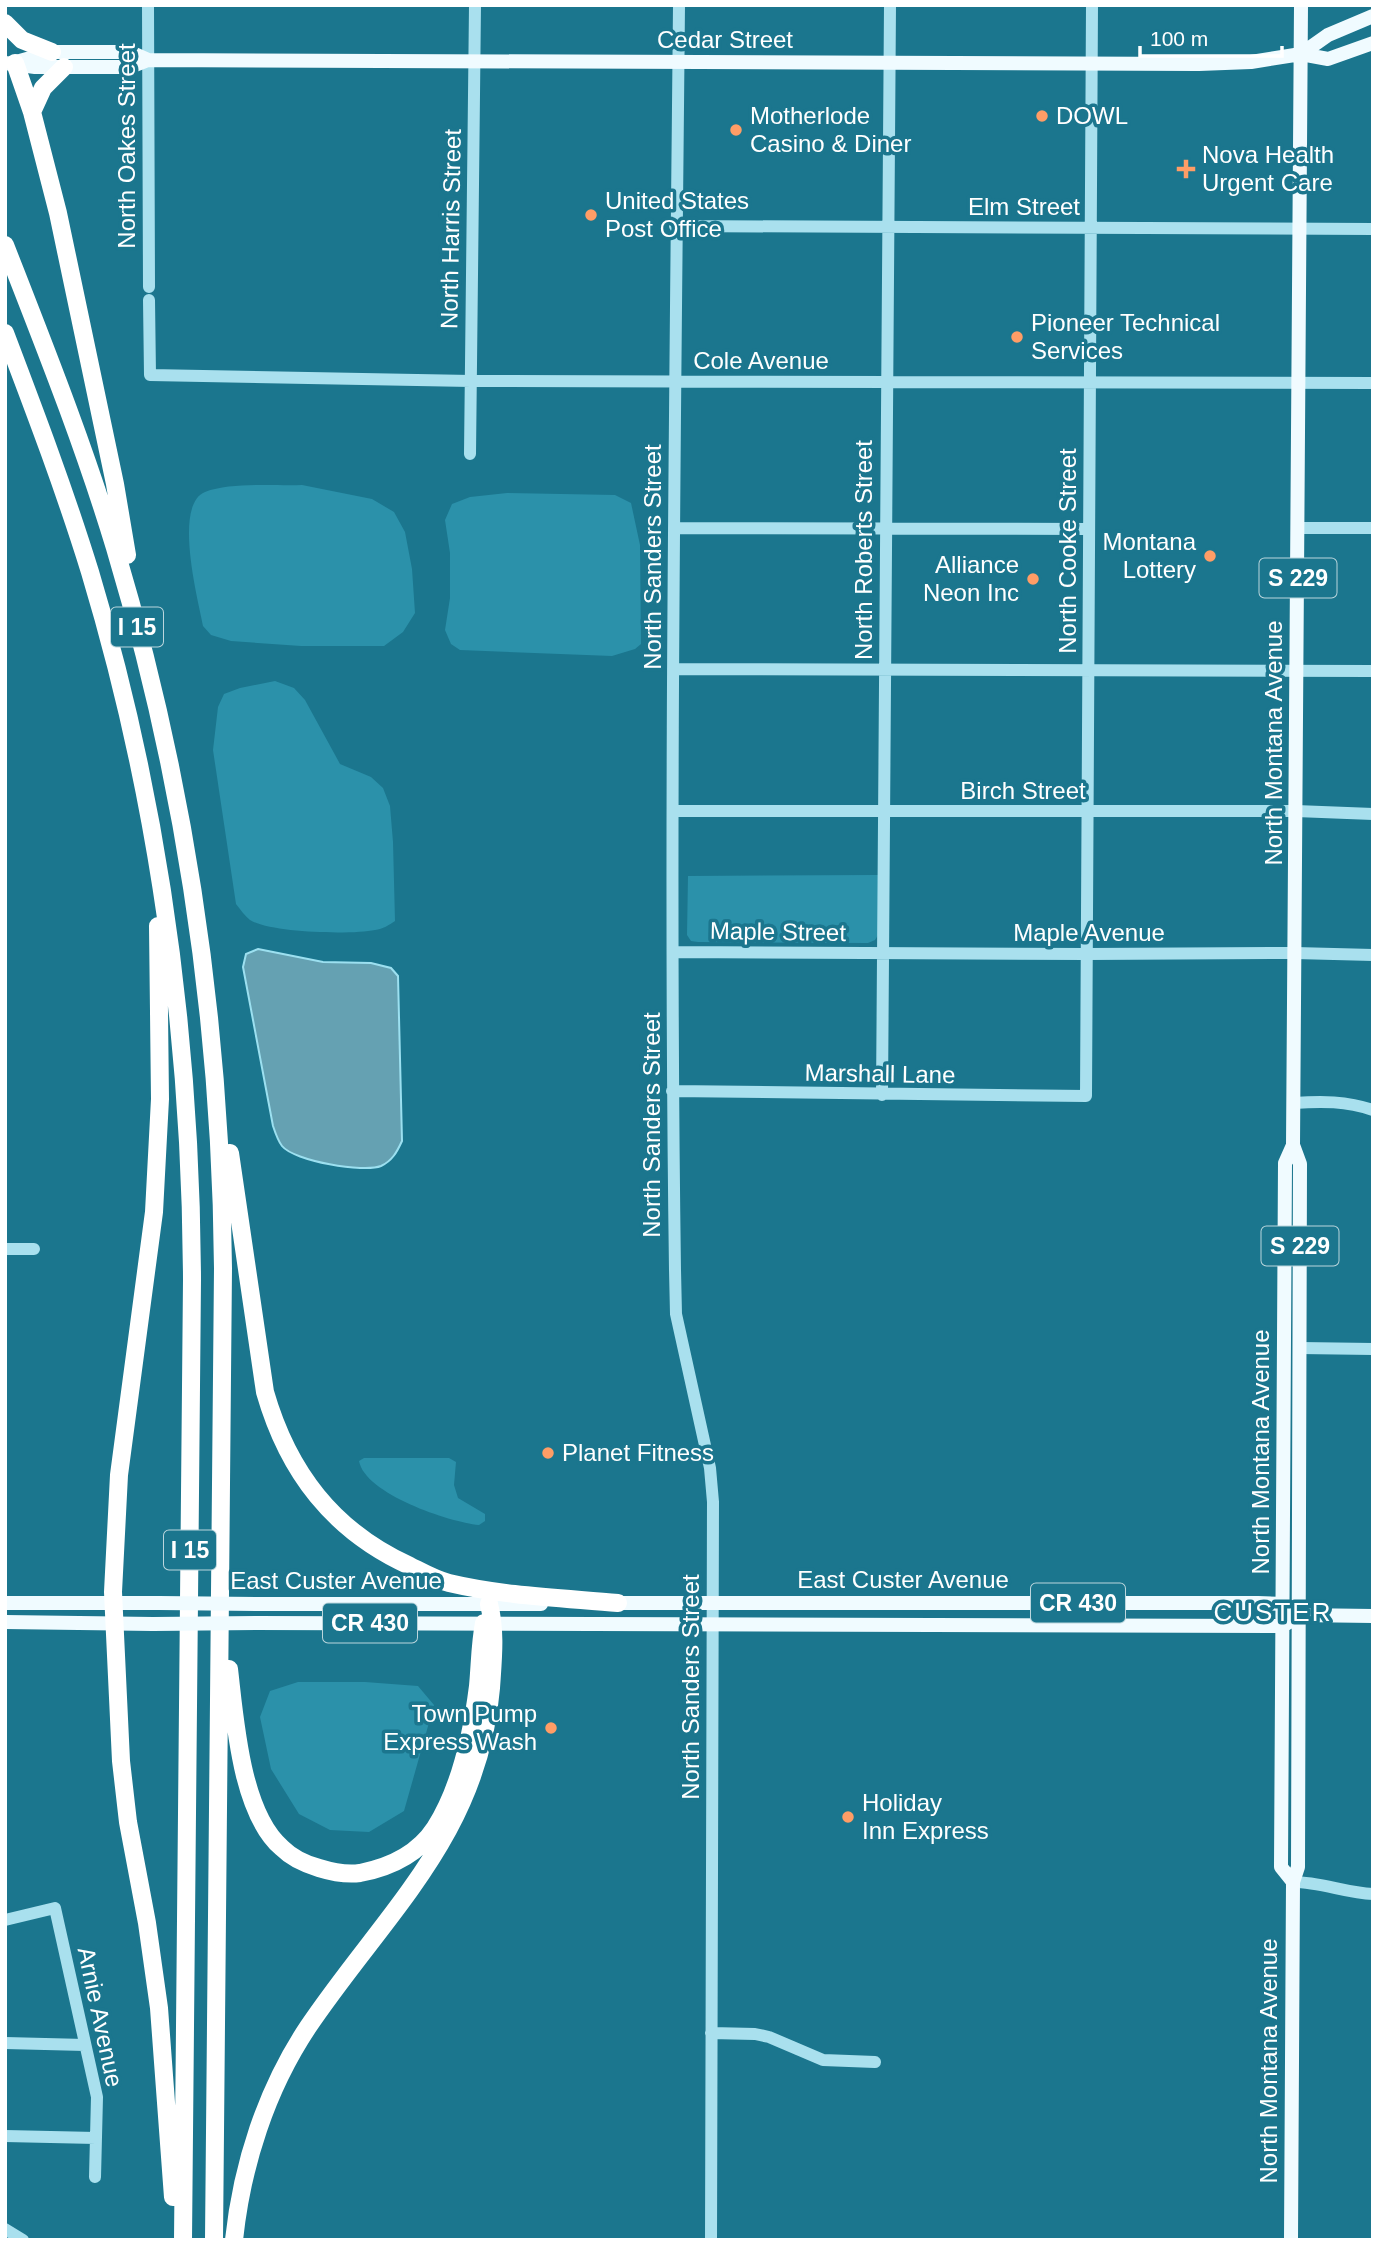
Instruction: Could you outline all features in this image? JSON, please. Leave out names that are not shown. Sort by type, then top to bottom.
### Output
[{"type":"highway","points":[[5,23],[22,40],[52,52]]},
{"type":"highway","points":[[10,63],[32,112],[58,213],[110,459],[143,648]]},
{"type":"highway","points":[[32,112],[43,89],[64,67]]},
{"type":"highway","name":"I 15","points":[[5,245],[98,493],[143,648],[185,841],[211,1025],[222,1198],[215,2240]]},
{"type":"highway","name":"I 15","points":[[5,333],[58,474],[90,574],[130,726],[157,863],[180,1036],[191,1210],[183,2240]]},
{"type":"highway","points":[[157,863],[160,1099],[158,1156],[149,1262],[119,1475],[113,1603],[121,1761],[128,1822],[147,1923],[159,2008],[176,2240]]},
{"type":"highway","points":[[211,1025],[265,1392],[275,1427],[307,1483],[334,1515],[368,1544],[446,1583],[618,1604]]},
{"type":"highway","points":[[221,1546],[236,1725],[250,1797],[279,1846],[307,1864],[332,1872],[356,1873],[399,1862],[418,1848],[435,1828],[461,1766],[471,1731],[489,1623],[489,1604]]},
{"type":"highway","points":[[234,2240],[244,2177],[256,2134],[273,2091],[307,2028],[412,1889],[447,1835],[465,1797],[480,1751],[490,1703],[495,1639],[489,1623]]},
{"type":"main road","name":"North Montana Avenue","points":[[1291,2240],[1293,1882],[1298,1867],[1300,1164],[1293,1145],[1301,5]]},
{"type":"main road","points":[[1301,54],[1328,35],[1373,16]]},
{"type":"main road","name":"Cedar Street","points":[[10,63],[35,67],[130,67],[148,60],[1226,64],[1301,54],[1328,59],[1373,43]]},
{"type":"main road","name":"Cedar Street","points":[[10,63],[52,52],[130,52],[148,60]]},
{"type":"main road","name":"North Montana Avenue","points":[[1293,1145],[1285,1163],[1281,1867],[1293,1882]]},
{"type":"main road","name":"East Custer Avenue","points":[[5,1603],[1283,1604]]},
{"type":"main road","points":[[1283,1604],[1299,1615],[1373,1616]]},
{"type":"main road","points":[[1283,1626],[1299,1615]]},
{"type":"main road","name":"East Custer Avenue","points":[[5,1622],[1283,1626]]},
{"type":"street","name":"North Oakes Street","points":[[148,5],[150,375]]},
{"type":"street","name":"North Harris Street","points":[[470,454],[475,5]]},
{"type":"street","name":"North Sanders Street","points":[[679,5],[673,669],[676,1314],[710,1468],[713,1502],[711,2240]]},
{"type":"street","name":"North Roberts Street","points":[[882,1095],[890,5]]},
{"type":"street","name":"North Cooke Street","points":[[1086,1096],[1092,5]]},
{"type":"street","name":"Elm Street","points":[[675,226],[1373,229]]},
{"type":"street","name":"Cole Avenue","points":[[150,375],[471,381],[1373,383]]},
{"type":"street","points":[[674,528],[1089,529]]},
{"type":"street","points":[[1298,528],[1373,528]]},
{"type":"street","points":[[673,669],[1373,671]]},
{"type":"street","name":"Birch Street","points":[[673,811],[1296,811],[1373,814]]},
{"type":"street","name":"Maple Street","points":[[673,952],[883,954]]},
{"type":"street","points":[[1295,953],[1373,955]]},
{"type":"street","name":"Maple Avenue","points":[[883,954],[1295,953]]},
{"type":"street","name":"Marshall Lane","points":[[673,1091],[1086,1096]]},
{"type":"street","points":[[1294,1103],[1331,1101],[1373,1110]]},
{"type":"street","points":[[5,1249],[34,1249]]},
{"type":"street","points":[[1300,1348],[1373,1349]]},
{"type":"street","points":[[1293,1882],[1373,1894]]},
{"type":"street","name":"Arnie Avenue","points":[[5,1920],[55,1908],[97,2097],[95,2177]]},
{"type":"street","points":[[711,2033],[769,2037],[823,2060],[875,2062]]},
{"type":"street","points":[[5,2043],[85,2045]]},
{"type":"street","points":[[5,2136],[96,2138]]},
{"type":"street","points":[[5,2229],[23,2240]]},
{"type":"shaded area","points":[[302,485],[372,499],[394,512],[405,532],[412,569],[415,613],[403,632],[384,646],[301,646],[231,641],[211,635],[203,626],[190,554],[190,515],[196,500],[205,492],[227,487]]},
{"type":"shaded area","points":[[507,493],[615,495],[631,503],[640,545],[641,644],[635,649],[612,656],[460,650],[451,644],[445,630],[450,598],[450,553],[445,520],[452,504],[470,497]]},
{"type":"shaded area","points":[[275,681],[294,688],[305,700],[340,764],[371,777],[383,788],[390,806],[395,921],[383,928],[364,932],[330,932],[275,928],[250,920],[236,904],[213,750],[218,707],[224,694]]},
{"type":"shaded area","points":[[878,875],[878,935],[868,943],[698,942],[691,941],[687,935],[688,876]]},
{"type":"shaded area","points":[[258,949],[323,962],[371,963],[391,968],[398,976],[402,1141],[394,1156],[385,1164],[372,1168],[345,1167],[314,1161],[282,1146],[273,1126],[243,967],[246,954]]},
{"type":"shaded area","points":[[364,1458],[449,1458],[456,1462],[454,1485],[458,1498],[485,1514],[485,1521],[479,1525],[465,1523],[429,1512],[392,1495],[365,1473],[359,1461]]},
{"type":"shaded area","points":[[298,1682],[365,1682],[418,1686],[434,1705],[404,1811],[369,1832],[330,1830],[299,1814],[271,1769],[260,1717],[270,1691]]},
{"type":"place","name":"DOWL","points":[[1042,116]]},
{"type":"place","name":"Motherlode Casino & Diner","points":[[736,130]]},
{"type":"place","name":"Nova Health Urgent Care","points":[[1186,169]]},
{"type":"place","name":"United States Post Office","points":[[591,215]]},
{"type":"place","name":"Pioneer Technical Services","points":[[1017,337]]},
{"type":"place","name":"Montana Lottery","points":[[1210,556]]},
{"type":"place","name":"Alliance Neon Inc","points":[[1033,579]]},
{"type":"place","name":"Planet Fitness","points":[[548,1453]]},
{"type":"place","name":"Town Pump Express Wash","points":[[551,1728]]},
{"type":"place","name":"Holiday Inn Express","points":[[848,1817]]},
{"type":"district","name":"CUSTER","points":[[1273,1612]]}]
